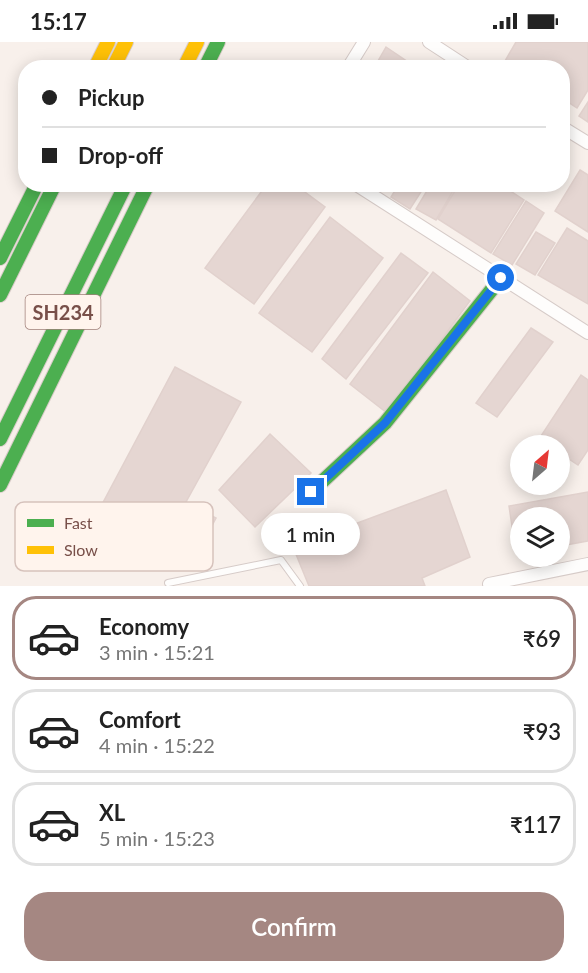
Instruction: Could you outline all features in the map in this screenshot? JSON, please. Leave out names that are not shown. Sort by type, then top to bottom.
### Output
[{"type":"main road","points":[[99,60],[108,42]]},
{"type":"main road","points":[[117,60],[126,42]]},
{"type":"main road","points":[[188,60],[198,42]]},
{"type":"main road","points":[[0,258],[33,192]]},
{"type":"main road","name":"SH234","points":[[0,295],[51,192]]},
{"type":"main road","name":"SH234","points":[[0,440],[122,192]]},
{"type":"main road","points":[[0,485],[144,192]]},
{"type":"main road","points":[[311,492],[385,423],[501,278]]},
{"type":"street","points":[[353,60],[364,42]]},
{"type":"street","points":[[429,42],[457,60]]},
{"type":"street","points":[[570,132],[588,143]]},
{"type":"street","points":[[367,192],[588,333]]},
{"type":"street","points":[[489,584],[588,564]]},
{"type":"lane","points":[[168,583],[281,560],[300,586]]},
{"type":"building","points":[[516,42],[588,42],[588,90],[577,108],[570,103],[570,60],[506,60]]},
{"type":"building","points":[[386,47],[405,60],[379,60]]},
{"type":"building","points":[[588,102],[588,122],[579,116]]},
{"type":"building","points":[[580,170],[588,175],[588,232],[555,211],[567,192],[570,192],[570,186]]},
{"type":"building","points":[[261,192],[305,192],[325,207],[254,304],[205,268]]},
{"type":"building","points":[[394,192],[421,192],[410,209],[391,197]]},
{"type":"building","points":[[426,192],[452,192],[436,220],[416,209]]},
{"type":"building","points":[[454,192],[512,192],[524,200],[491,253],[438,219]]},
{"type":"building","points":[[526,201],[544,213],[512,265],[493,254]]},
{"type":"building","points":[[330,217],[383,258],[312,352],[259,313]]},
{"type":"building","points":[[567,228],[588,241],[588,304],[538,275]]},
{"type":"building","points":[[536,232],[555,243],[535,275],[516,264]]},
{"type":"building","points":[[401,253],[428,273],[346,379],[322,359]]},
{"type":"building","points":[[433,272],[470,301],[387,413],[350,384]]},
{"type":"building","points":[[531,328],[553,342],[497,417],[476,403]]},
{"type":"building","points":[[175,367],[241,402],[186,502],[103,502]]},
{"type":"building","points":[[581,375],[588,380],[588,450],[578,465],[570,460],[570,435],[542,435]]},
{"type":"building","points":[[270,434],[311,473],[255,527],[219,490]]},
{"type":"building","points":[[446,490],[470,557],[422,578],[425,586],[309,586],[293,547]]},
{"type":"building","points":[[588,492],[588,541],[570,544],[570,507],[510,507],[510,513],[509,506]]},
{"type":"traffic: fast","points":[[209,60],[218,42]]},
{"type":"traffic: fast","points":[[0,258],[33,192]]},
{"type":"traffic: fast","points":[[0,295],[51,192]]},
{"type":"traffic: fast","points":[[0,439],[122,192]]},
{"type":"traffic: fast","points":[[0,485],[144,192]]},
{"type":"traffic: fast","points":[[311,492],[385,423],[501,278]]},
{"type":"traffic: slow","points":[[99,60],[108,42]]},
{"type":"traffic: slow","points":[[117,60],[126,42]]},
{"type":"traffic: slow","points":[[188,60],[197,42]]},
{"type":"route","points":[[311,492],[385,423],[501,278]]}]
